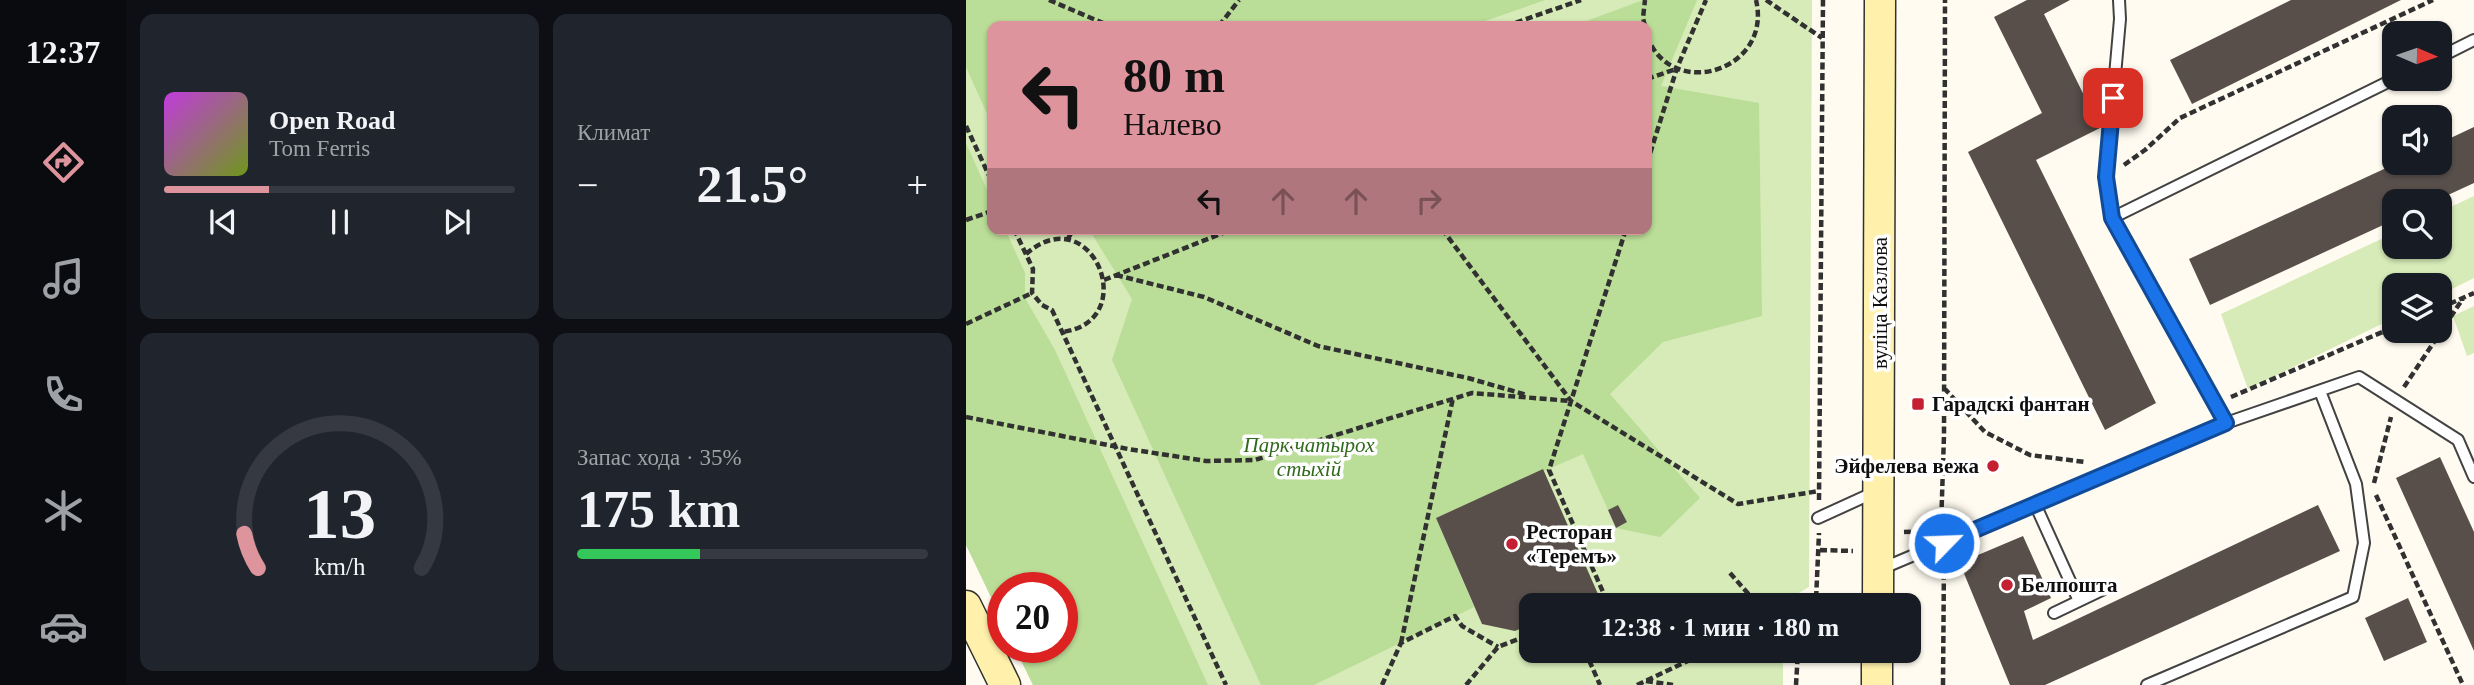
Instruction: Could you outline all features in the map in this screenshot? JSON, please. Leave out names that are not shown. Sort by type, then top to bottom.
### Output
[{"type":"main road","name":"вуліца Казлова","points":[[1875,593],[1867,560],[1879,490],[1880,0]]},
{"type":"main road","points":[[966,606],[1005,685]]},
{"type":"main road","points":[[1877,663],[1877,685]]},
{"type":"lane","points":[[2119,0],[2120,19],[2106,177],[2112,218],[2226,423]]},
{"type":"lane","points":[[2452,51],[2474,40]]},
{"type":"lane","points":[[2112,218],[2382,85]]},
{"type":"lane","points":[[1867,560],[1944,543],[2226,423],[2359,377],[2458,440],[2474,477]]},
{"type":"lane","points":[[2147,685],[2353,597],[2364,543],[2356,484],[2320,391]]},
{"type":"lane","points":[[1818,518],[1879,490]]},
{"type":"lane","points":[[2035,504],[2079,601]]},
{"type":"lane","points":[[2054,613],[2102,590]]},
{"type":"path","points":[[1049,0],[1098,21]]},
{"type":"path","points":[[1223,21],[1239,0]]},
{"type":"path","points":[[1520,21],[1581,0]]},
{"type":"path","points":[[1643,21],[1645,0]]},
{"type":"path","points":[[1652,147],[1677,68],[1706,0]]},
{"type":"path","points":[[1652,44],[1659,56],[1677,68],[1700,74],[1723,69],[1743,55],[1755,34],[1759,12],[1756,0]]},
{"type":"path","points":[[1766,0],[1823,38]]},
{"type":"path","points":[[1816,593],[1819,550],[1823,0]]},
{"type":"path","points":[[1943,685],[1944,543],[1941,532],[1945,0]]},
{"type":"path","points":[[2106,177],[2145,150],[2180,118],[2433,0]]},
{"type":"path","points":[[1652,77],[1677,68]]},
{"type":"path","points":[[966,126],[987,171]]},
{"type":"path","points":[[966,220],[987,213]]},
{"type":"path","points":[[1017,235],[1033,269],[1032,293],[1042,305],[1052,310],[1226,685]]},
{"type":"path","points":[[1067,240],[1070,235]]},
{"type":"path","points":[[1104,280],[1218,235]]},
{"type":"path","points":[[1446,235],[1571,401],[1738,505],[1819,491]]},
{"type":"path","points":[[1603,593],[1549,470],[1624,235]]},
{"type":"path","points":[[1026,254],[1037,244],[1051,239],[1067,240],[1081,245],[1093,255],[1101,268],[1104,280],[1103,299],[1096,313],[1086,324],[1072,331],[1062,332]]},
{"type":"path","points":[[1116,275],[1204,297],[1318,346],[1468,379],[1539,399]]},
{"type":"path","points":[[966,324],[1032,293]]},
{"type":"path","points":[[2452,302],[2474,293]]},
{"type":"path","points":[[2463,685],[2373,487],[2396,400],[2464,297]]},
{"type":"path","points":[[2215,404],[2382,332]]},
{"type":"path","points":[[1944,388],[1985,432],[2030,455],[2124,466]]},
{"type":"path","points":[[966,416],[1116,447],[1206,461],[1255,460],[1472,393],[1571,401]]},
{"type":"path","points":[[1382,685],[1401,643],[1453,398]]},
{"type":"path","points":[[1819,550],[1867,560]]},
{"type":"path","points":[[1730,573],[1748,593]]},
{"type":"path","points":[[1401,643],[1455,616],[1462,626],[1498,647]]},
{"type":"path","points":[[1466,685],[1498,647],[1519,639]]},
{"type":"path","points":[[1590,663],[1600,685]]},
{"type":"path","points":[[1637,685],[1683,663]]},
{"type":"path","points":[[1796,685],[1797,663]]},
{"type":"path","points":[[1644,681],[1673,685]]},
{"type":"green space","name":"Парк чатырох стыхій","points":[[966,0],[1812,0],[1809,587],[1799,593],[1519,593],[1519,663],[1783,663],[1783,685],[1033,685],[1022,663],[1078,663],[1078,572],[987,572],[987,589],[966,545]]},
{"type":"green space","points":[[966,0],[1545,0],[1485,21],[987,21],[987,114],[966,67]]},
{"type":"green space","points":[[1643,0],[1697,0],[1661,86],[1759,103],[1762,316],[1663,342],[1610,394],[1700,498],[1660,537],[1616,528],[1626,522],[1618,505],[1608,510],[1583,454],[1436,518],[1474,607],[1314,685],[1261,685],[1112,360],[1132,299],[1093,235],[1652,235],[1652,21],[1586,21]]},
{"type":"green space","points":[[966,143],[987,190],[987,235],[1008,235],[1025,273],[1025,298],[1055,350],[1208,685],[1033,685],[1022,663],[1078,663],[1078,572],[987,572],[987,589],[966,545]]},
{"type":"green space","points":[[2474,196],[2474,278],[2452,289],[2452,273],[2382,273],[2382,324],[2248,389],[2221,314],[2382,239],[2382,259],[2452,259],[2452,206]]},
{"type":"green space","points":[[2474,306],[2474,353],[2467,356],[2453,316]]},
{"type":"building","points":[[2027,0],[2070,0],[2044,14],[2100,128],[2036,160],[2156,403],[2105,430],[1968,152],[2042,113],[1994,17]]},
{"type":"building","points":[[2291,0],[2401,0],[2192,104],[2170,60]]},
{"type":"building","points":[[2474,127],[2474,183],[2452,193],[2452,189],[2382,189],[2382,226],[2210,305],[2189,259],[2382,170],[2382,175],[2452,175],[2452,137]]},
{"type":"building","points":[[2440,457],[2474,532],[2474,651],[2396,478]]},
{"type":"building","name":"Ресторан «Теремъ»","points":[[1543,469],[1598,593],[1519,593],[1519,629],[1515,631],[1482,624],[1436,518]]},
{"type":"building","points":[[1618,505],[1627,522],[1616,528],[1608,510]]},
{"type":"building","points":[[2318,505],[2340,551],[2045,685],[2010,685],[1963,571],[1978,555],[2023,536],[2051,598],[2024,611],[2033,640]]},
{"type":"building","points":[[2408,598],[2427,642],[2384,661],[2365,618]]},
{"type":"place","name":"Гарадскі фантан","points":[[1918,404]]},
{"type":"place","name":"Эйфелева вежа","points":[[1993,466]]},
{"type":"place","name":"Ресторан «Теремъ»","points":[[1512,544]]},
{"type":"place","name":"Белпошта","points":[[2007,585]]},
{"type":"route","points":[[1944,543],[2226,423],[2112,218],[2106,177],[2113,98]]}]
